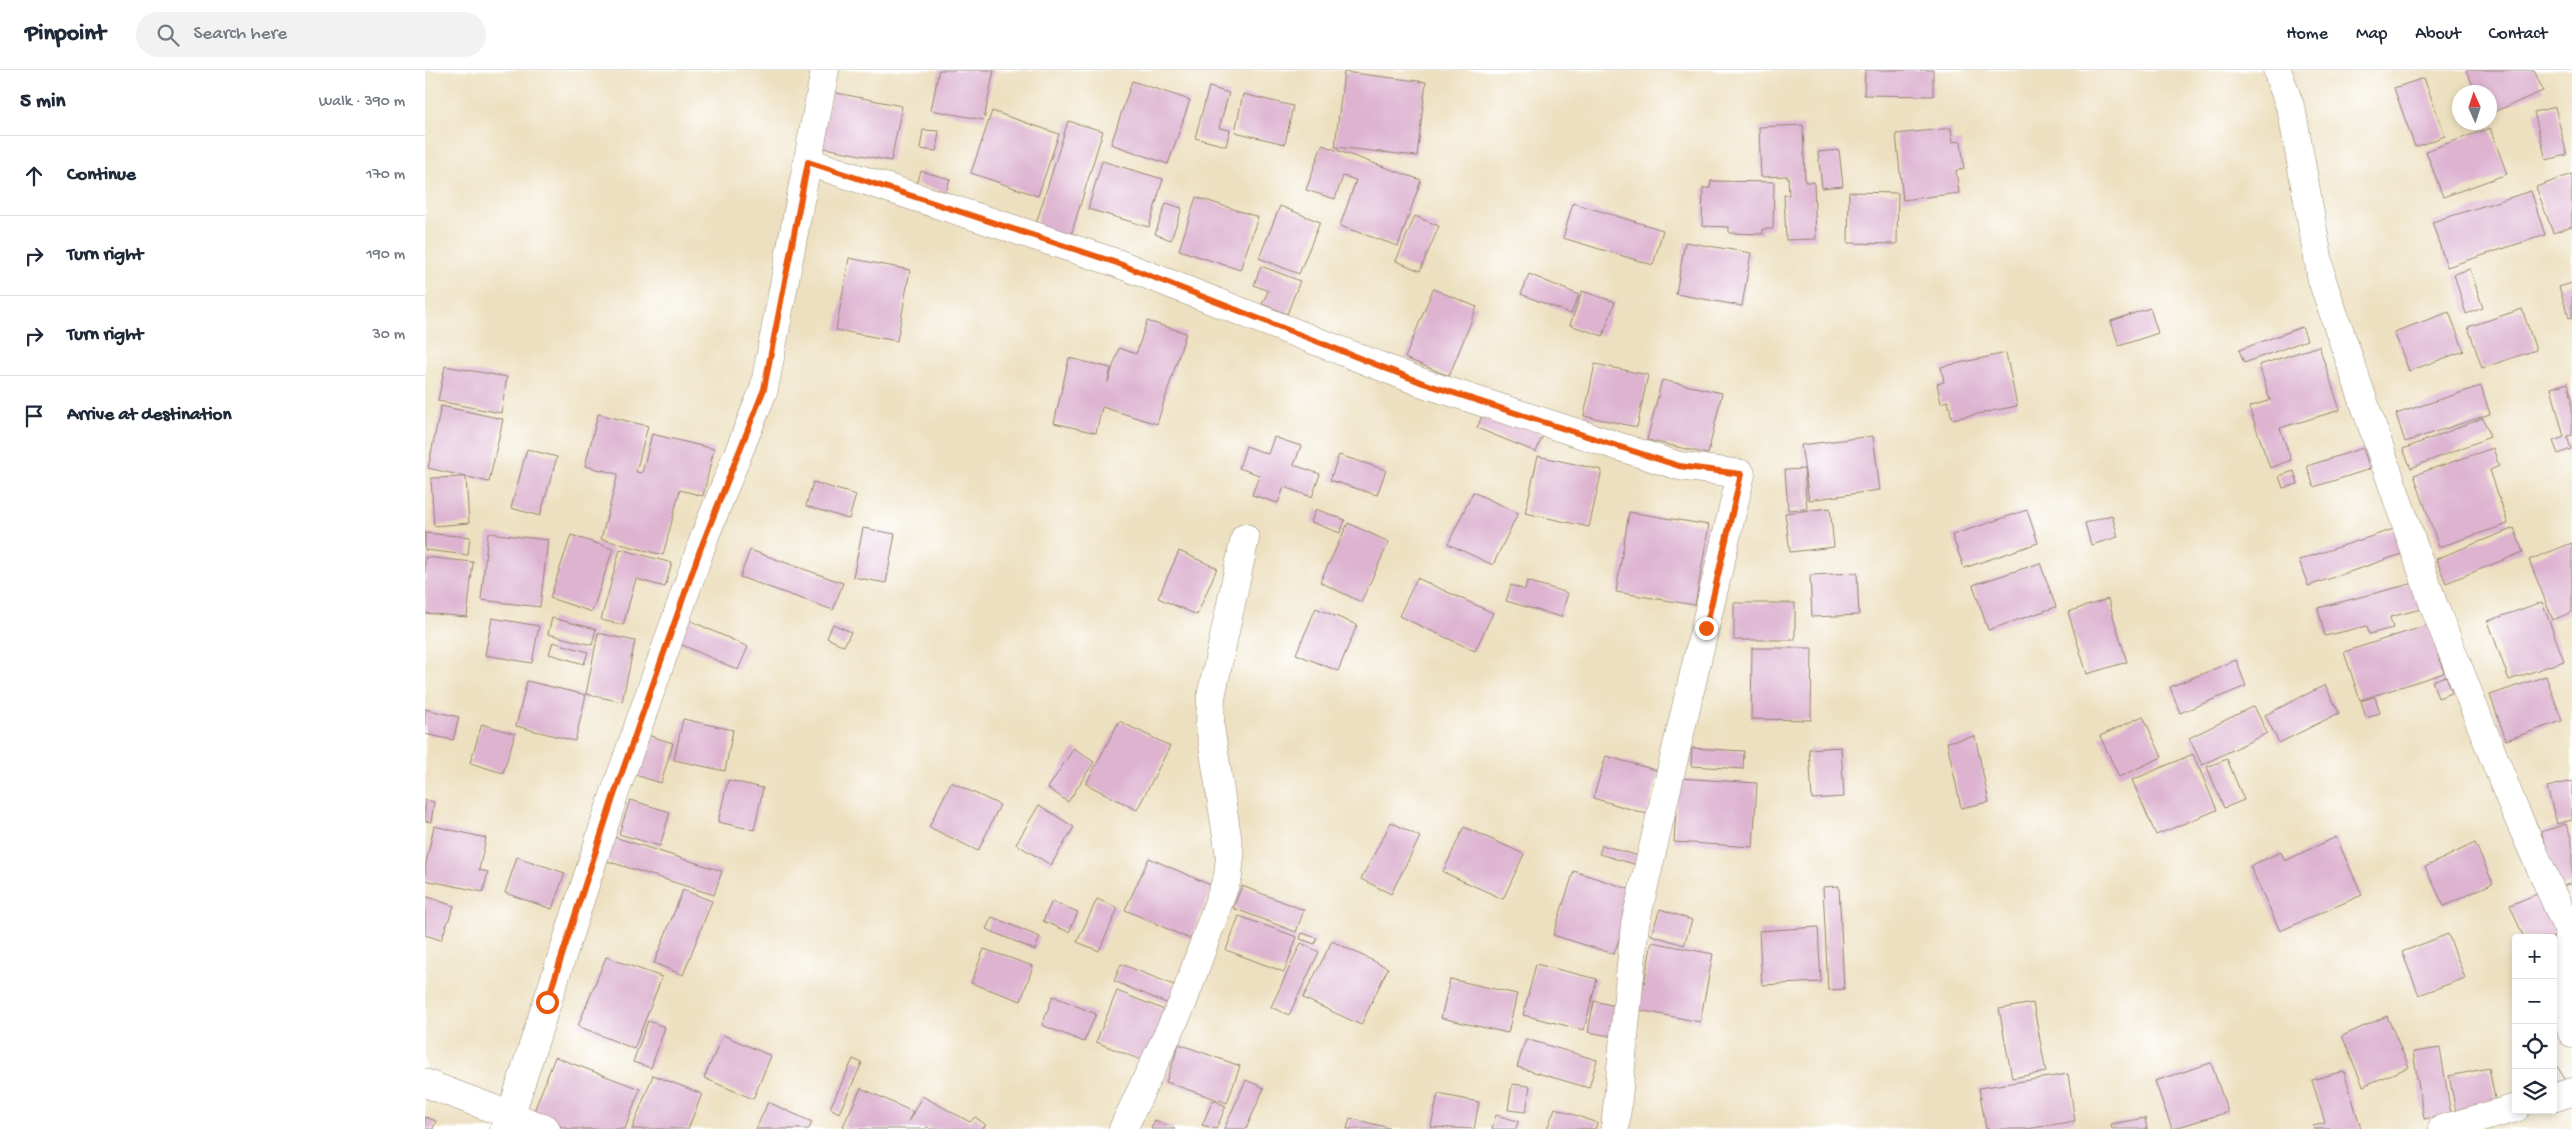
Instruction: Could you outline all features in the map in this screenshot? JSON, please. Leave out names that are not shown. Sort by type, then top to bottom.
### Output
[{"type":"street","points":[[508,1122],[613,798],[706,533],[764,389],[825,70]]},
{"type":"street","points":[[2277,70],[2292,112],[2325,290],[2434,606],[2513,806],[2570,930],[2562,972],[2565,1011],[2572,1033]]},
{"type":"street","points":[[808,162],[1117,263],[1423,383],[1679,466],[1741,474],[1635,924],[1615,1129]]},
{"type":"street","points":[[1123,1129],[1183,1002],[1228,876],[1229,856],[1210,726],[1211,707],[1245,538]]},
{"type":"street","points":[[425,1083],[508,1122],[546,1129]]},
{"type":"street","points":[[2557,1097],[2572,1092]]},
{"type":"street","points":[[2442,1129],[2512,1109]]},
{"type":"building","points":[[939,70],[994,70],[984,120],[931,110]]},
{"type":"building","points":[[1865,70],[1933,70],[1933,96],[1864,95]]},
{"type":"building","points":[[2466,70],[2534,70],[2543,91],[2497,111],[2497,85],[2473,85]]},
{"type":"building","points":[[1344,72],[1426,82],[1417,156],[1335,147]]},
{"type":"building","points":[[2424,78],[2445,136],[2415,147],[2394,88]]},
{"type":"building","points":[[1132,81],[1190,100],[1168,164],[1111,144]]},
{"type":"building","points":[[1209,87],[1229,93],[1219,128],[1230,130],[1226,146],[1195,138]]},
{"type":"building","points":[[832,92],[902,106],[891,161],[820,147]]},
{"type":"building","points":[[1243,94],[1293,106],[1285,144],[1235,132]]},
{"type":"building","points":[[2555,107],[2567,155],[2546,160],[2534,112]]},
{"type":"building","points":[[992,111],[1059,134],[1038,196],[971,173]]},
{"type":"building","points":[[1068,121],[1103,131],[1070,238],[1035,227]]},
{"type":"building","points":[[1803,125],[1805,182],[1814,182],[1816,239],[1786,240],[1784,195],[1789,195],[1788,176],[1761,177],[1759,127]]},
{"type":"building","points":[[1951,128],[1953,142],[1961,141],[1964,169],[1956,170],[1959,193],[1903,200],[1896,134]]},
{"type":"building","points":[[923,130],[939,131],[936,151],[920,149]]},
{"type":"building","points":[[2484,130],[2491,130],[2507,174],[2443,197],[2426,151]]},
{"type":"building","points":[[1322,145],[1421,180],[1398,246],[1340,226],[1356,180],[1343,176],[1335,199],[1306,190]]},
{"type":"building","points":[[1839,150],[1843,186],[1822,188],[1818,152]]},
{"type":"building","points":[[1102,161],[1163,179],[1149,227],[1088,209]]},
{"type":"building","points":[[921,171],[950,179],[946,192],[917,184]]},
{"type":"building","points":[[2572,174],[2572,226],[2553,233],[2536,187]]},
{"type":"building","points":[[1711,181],[1774,182],[1773,229],[1763,229],[1763,234],[1729,233],[1729,227],[1702,226],[1703,188],[1710,188]]},
{"type":"building","points":[[2531,191],[2545,235],[2447,267],[2432,222]]},
{"type":"building","points":[[1849,192],[1898,193],[1897,244],[1848,243]]},
{"type":"building","points":[[1196,197],[1258,217],[1240,270],[1179,250]]},
{"type":"building","points":[[1166,203],[1182,208],[1171,240],[1155,234]]},
{"type":"building","points":[[1573,203],[1663,230],[1653,265],[1563,238]]},
{"type":"building","points":[[1280,206],[1320,222],[1299,274],[1259,258]]},
{"type":"building","points":[[1415,216],[1439,226],[1420,271],[1396,261]]},
{"type":"building","points":[[1685,242],[1751,253],[1742,306],[1676,294]]},
{"type":"building","points":[[849,258],[910,270],[897,341],[836,330]]},
{"type":"building","points":[[1261,266],[1300,281],[1287,314],[1262,304],[1268,291],[1254,285]]},
{"type":"building","points":[[2470,269],[2483,308],[2466,314],[2454,274]]},
{"type":"building","points":[[1529,274],[1579,295],[1571,314],[1521,294]]},
{"type":"building","points":[[2572,283],[2572,317],[2569,318],[2559,287]]},
{"type":"building","points":[[1433,289],[1477,307],[1449,376],[1405,358]]},
{"type":"building","points":[[1582,291],[1615,302],[1603,336],[1570,325]]},
{"type":"building","points":[[2150,308],[2158,333],[2119,346],[2111,321]]},
{"type":"building","points":[[2522,309],[2536,350],[2482,368],[2468,327]]},
{"type":"building","points":[[2449,312],[2464,351],[2409,371],[2394,332]]},
{"type":"building","points":[[1147,321],[1186,333],[1157,424],[1102,407],[1096,433],[1054,423],[1069,358],[1111,368],[1108,382],[1119,348],[1136,354]]},
{"type":"building","points":[[2302,327],[2307,340],[2244,363],[2239,350]]},
{"type":"building","points":[[2319,346],[2340,410],[2280,428],[2291,460],[2270,468],[2249,407],[2270,400],[2259,365]]},
{"type":"building","points":[[2006,353],[2017,406],[1952,419],[1948,401],[1941,403],[1937,384],[1944,382],[1941,367]]},
{"type":"building","points":[[1595,364],[1648,375],[1637,427],[1584,416]]},
{"type":"building","points":[[445,366],[507,377],[501,413],[438,401]]},
{"type":"building","points":[[1662,380],[1722,393],[1708,454],[1647,440]]},
{"type":"building","points":[[2568,383],[2572,399],[2572,435],[2567,436],[2571,449],[2558,454],[2553,441],[2564,437],[2551,388]]},
{"type":"building","points":[[2481,386],[2490,414],[2405,442],[2396,414]]},
{"type":"building","points":[[441,406],[503,419],[489,482],[428,468]]},
{"type":"building","points":[[1484,411],[1543,435],[1536,452],[1477,428]]},
{"type":"building","points":[[598,414],[648,426],[636,472],[642,473],[652,434],[714,449],[703,496],[680,490],[663,555],[601,539],[618,474],[585,466]]},
{"type":"building","points":[[2483,418],[2490,437],[2411,468],[2403,449]]},
{"type":"building","points":[[1873,436],[1880,490],[1809,500],[1801,445]]},
{"type":"building","points":[[1274,437],[1301,446],[1294,465],[1320,474],[1312,497],[1284,487],[1278,503],[1252,495],[1259,475],[1239,468],[1246,446],[1268,454]]},
{"type":"building","points":[[2363,448],[2370,469],[2314,487],[2307,466]]},
{"type":"building","points":[[2493,448],[2499,466],[2490,470],[2508,524],[2439,547],[2414,475]]},
{"type":"building","points":[[527,449],[557,457],[540,516],[511,508]]},
{"type":"building","points":[[1339,455],[1386,470],[1377,495],[1330,480]]},
{"type":"building","points":[[1538,456],[1602,470],[1589,527],[1525,513]]},
{"type":"building","points":[[1804,469],[1807,509],[1788,510],[1785,470]]},
{"type":"building","points":[[2294,471],[2298,484],[2283,488],[2279,476]]},
{"type":"building","points":[[466,477],[469,523],[434,526],[431,478]]},
{"type":"building","points":[[813,482],[856,495],[849,519],[806,506]]},
{"type":"building","points":[[1473,492],[1518,513],[1493,565],[1448,544]]},
{"type":"building","points":[[1830,508],[1834,547],[1790,552],[1785,513]]},
{"type":"building","points":[[1316,509],[1345,520],[1340,533],[1311,522]]},
{"type":"building","points":[[2027,510],[2038,543],[1964,568],[1952,535]]},
{"type":"building","points":[[1629,512],[1709,525],[1695,605],[1616,592]]},
{"type":"building","points":[[2112,515],[2118,537],[2091,545],[2085,523]]},
{"type":"building","points":[[1348,523],[1389,542],[1361,602],[1320,582]]},
{"type":"building","points":[[863,528],[895,534],[886,583],[853,577]]},
{"type":"building","points":[[2514,528],[2523,552],[2446,583],[2436,559]]},
{"type":"building","points":[[2394,529],[2402,554],[2308,586],[2299,560]]},
{"type":"building","points":[[425,533],[470,537],[468,555],[425,550]]},
{"type":"building","points":[[488,533],[548,540],[540,607],[481,600]]},
{"type":"building","points":[[571,535],[613,549],[592,612],[550,598]]},
{"type":"building","points":[[2572,543],[2572,612],[2553,620],[2529,560]]},
{"type":"building","points":[[620,549],[672,563],[665,587],[636,579],[623,625],[601,620]]},
{"type":"building","points":[[750,550],[843,583],[833,610],[740,577]]},
{"type":"building","points":[[1179,551],[1217,568],[1197,615],[1158,598]]},
{"type":"building","points":[[425,557],[473,562],[467,617],[425,613]]},
{"type":"building","points":[[2040,563],[2056,607],[1988,630],[1973,585]]},
{"type":"building","points":[[1857,573],[1859,615],[1812,617],[1810,575]]},
{"type":"building","points":[[1417,578],[1493,613],[1475,651],[1399,616]]},
{"type":"building","points":[[1527,581],[1568,593],[1561,617],[1506,601],[1511,585],[1525,590]]},
{"type":"building","points":[[2418,582],[2425,608],[2390,617],[2393,628],[2369,634],[2367,626],[2325,636],[2318,608]]},
{"type":"building","points":[[2108,599],[2127,662],[2087,674],[2068,612]]},
{"type":"building","points":[[2542,602],[2564,661],[2509,680],[2488,621]]},
{"type":"building","points":[[1734,603],[1795,603],[1795,640],[1734,640]]},
{"type":"building","points":[[1316,608],[1357,625],[1338,671],[1296,654]]},
{"type":"building","points":[[678,615],[748,647],[738,670],[667,638]]},
{"type":"building","points":[[492,618],[539,626],[532,663],[485,655]]},
{"type":"building","points":[[552,618],[596,629],[592,645],[548,634]]},
{"type":"building","points":[[833,624],[851,632],[844,646],[827,638]]},
{"type":"building","points":[[2428,625],[2444,673],[2360,700],[2344,652]]},
{"type":"building","points":[[598,633],[635,641],[622,702],[586,694]]},
{"type":"building","points":[[553,642],[588,652],[584,664],[549,654]]},
{"type":"building","points":[[1752,648],[1812,648],[1811,720],[1751,719]]},
{"type":"building","points":[[2236,660],[2246,686],[2180,713],[2170,687]]},
{"type":"building","points":[[2446,676],[2452,693],[2438,698],[2432,681]]},
{"type":"building","points":[[2546,676],[2562,721],[2506,740],[2490,695]]},
{"type":"building","points":[[527,681],[586,695],[575,741],[516,726]]},
{"type":"building","points":[[2325,685],[2339,713],[2279,743],[2265,715]]},
{"type":"building","points":[[2375,697],[2380,713],[2366,718],[2361,701]]},
{"type":"building","points":[[2254,706],[2267,733],[2202,765],[2189,738]]},
{"type":"building","points":[[425,709],[459,717],[453,740],[425,734]]},
{"type":"building","points":[[2143,716],[2162,757],[2119,777],[2100,736]]},
{"type":"building","points":[[683,719],[733,730],[725,771],[674,760]]},
{"type":"building","points":[[1119,721],[1170,746],[1137,810],[1086,784]]},
{"type":"building","points":[[482,724],[515,734],[503,773],[470,763]]},
{"type":"building","points":[[644,734],[673,743],[661,783],[632,774]]},
{"type":"building","points":[[1975,736],[1989,802],[1961,808],[1947,742]]},
{"type":"building","points":[[1841,747],[1844,797],[1812,799],[1809,749]]},
{"type":"building","points":[[1074,748],[1094,762],[1068,802],[1048,788]]},
{"type":"building","points":[[1692,748],[1744,751],[1743,769],[1691,766]]},
{"type":"building","points":[[2193,754],[2217,810],[2156,835],[2132,780]]},
{"type":"building","points":[[1606,756],[1659,771],[1647,814],[1593,798]]},
{"type":"building","points":[[2227,759],[2244,800],[2224,808],[2207,767]]},
{"type":"building","points":[[1678,778],[1757,783],[1753,847],[1674,842]]},
{"type":"building","points":[[728,780],[763,788],[754,830],[718,822]]},
{"type":"building","points":[[2572,781],[2572,820],[2557,824],[2547,787]]},
{"type":"building","points":[[951,782],[1000,805],[978,851],[929,827]]},
{"type":"building","points":[[425,800],[434,802],[431,822],[425,821]]},
{"type":"building","points":[[630,800],[670,812],[660,846],[619,834]]},
{"type":"building","points":[[1039,805],[1074,827],[1051,865],[1016,844]]},
{"type":"building","points":[[1391,822],[1420,837],[1391,894],[1361,879]]},
{"type":"building","points":[[2566,824],[2572,841],[2572,883],[2560,887],[2541,832]]},
{"type":"building","points":[[434,826],[486,838],[479,870],[488,872],[483,892],[425,880],[425,868]]},
{"type":"building","points":[[1464,827],[1524,854],[1503,899],[1443,872]]},
{"type":"building","points":[[611,836],[722,871],[714,895],[604,860]]},
{"type":"building","points":[[2336,837],[2362,895],[2280,931],[2250,866],[2281,852],[2285,861]]},
{"type":"building","points":[[2475,843],[2493,883],[2444,906],[2425,867]]},
{"type":"building","points":[[1602,845],[1639,856],[1637,865],[1599,854]]},
{"type":"building","points":[[517,857],[565,873],[552,909],[505,893]]},
{"type":"building","points":[[1149,858],[1213,886],[1190,939],[1125,910]]},
{"type":"building","points":[[1574,871],[1635,891],[1614,954],[1553,935]]},
{"type":"building","points":[[1242,886],[1304,910],[1296,932],[1233,908]]},
{"type":"building","points":[[1839,886],[1844,989],[1828,990],[1823,887]]},
{"type":"building","points":[[683,890],[712,901],[683,975],[654,963]]},
{"type":"building","points":[[2542,892],[2560,935],[2522,934],[2510,905]]},
{"type":"building","points":[[425,896],[454,906],[441,940],[425,935]]},
{"type":"building","points":[[1097,899],[1118,908],[1099,951],[1077,942]]},
{"type":"building","points":[[1052,901],[1078,912],[1069,932],[1043,921]]},
{"type":"building","points":[[1660,909],[1692,920],[1684,945],[1651,935]]},
{"type":"building","points":[[1239,916],[1297,937],[1284,972],[1226,950]]},
{"type":"building","points":[[992,917],[1040,937],[1035,950],[986,929]]},
{"type":"building","points":[[1818,927],[1821,982],[1762,985],[1759,931]]},
{"type":"building","points":[[1302,933],[1317,938],[1315,944],[1300,939]]},
{"type":"building","points":[[2448,934],[2465,978],[2419,995],[2402,952]]},
{"type":"building","points":[[1332,941],[1388,968],[1361,1025],[1303,998]]},
{"type":"building","points":[[1652,942],[1713,954],[1700,1022],[1639,1010]]},
{"type":"building","points":[[1301,943],[1319,952],[1289,1015],[1271,1007]]},
{"type":"building","points":[[984,949],[1033,966],[1021,1001],[971,983]]},
{"type":"building","points":[[606,957],[662,977],[634,1049],[578,1026]]},
{"type":"building","points":[[1121,964],[1179,987],[1171,1005],[1114,981]]},
{"type":"building","points":[[1536,964],[1597,979],[1584,1030],[1523,1015]]},
{"type":"building","points":[[1450,979],[1517,994],[1508,1033],[1441,1018]]},
{"type":"building","points":[[1117,991],[1167,1011],[1146,1062],[1096,1042]]},
{"type":"building","points":[[1053,996],[1096,1014],[1084,1042],[1042,1025]]},
{"type":"building","points":[[1594,1001],[1616,1006],[1610,1036],[1588,1032]]},
{"type":"building","points":[[2033,1003],[2046,1072],[2012,1078],[1999,1009]]},
{"type":"building","points":[[2387,1016],[2409,1067],[2363,1086],[2342,1036]]},
{"type":"building","points":[[648,1021],[665,1027],[651,1068],[633,1062]]},
{"type":"building","points":[[723,1035],[771,1056],[753,1099],[704,1078]]},
{"type":"building","points":[[1526,1039],[1597,1060],[1589,1088],[1517,1067]]},
{"type":"building","points":[[1179,1044],[1240,1066],[1227,1103],[1166,1082]]},
{"type":"building","points":[[2440,1048],[2451,1114],[2424,1119],[2413,1052]]},
{"type":"building","points":[[555,1057],[640,1089],[625,1129],[568,1129],[532,1116]]},
{"type":"building","points":[[853,1059],[862,1063],[839,1113],[830,1108]]},
{"type":"building","points":[[2211,1063],[2228,1112],[2172,1129],[2155,1081]]},
{"type":"building","points":[[2557,1066],[2565,1079],[2557,1084]]},
{"type":"building","points":[[2489,1068],[2496,1104],[2456,1112],[2449,1076]]},
{"type":"building","points":[[2344,1071],[2361,1129],[2314,1129],[2313,1126],[2325,1123],[2312,1080]]},
{"type":"building","points":[[2068,1074],[2075,1121],[2027,1129],[1986,1129],[1979,1088]]},
{"type":"building","points":[[653,1075],[702,1094],[688,1129],[632,1129]]},
{"type":"building","points":[[1246,1080],[1264,1088],[1246,1129],[1224,1129]]},
{"type":"building","points":[[1512,1084],[1530,1086],[1526,1112],[1508,1110]]},
{"type":"building","points":[[861,1088],[913,1112],[908,1122],[922,1096],[970,1122],[975,1117],[986,1125],[982,1129],[931,1129],[927,1127],[925,1129],[848,1129],[843,1126]]},
{"type":"building","points":[[1438,1094],[1479,1102],[1474,1129],[1431,1127]]},
{"type":"building","points":[[1213,1100],[1226,1106],[1216,1129],[1202,1125]]},
{"type":"building","points":[[768,1102],[812,1122],[809,1129],[756,1129]]},
{"type":"building","points":[[1555,1108],[1597,1123],[1595,1129],[1547,1129]]},
{"type":"building","points":[[1496,1115],[1518,1121],[1516,1129],[1492,1129]]},
{"type":"building","points":[[425,1117],[436,1121],[433,1129],[425,1129]]},
{"type":"building","points":[[1350,1118],[1389,1128],[1389,1129],[1347,1129]]},
{"type":"building","points":[[2145,1118],[2147,1129],[2112,1129],[2111,1124]]},
{"type":"building","points":[[1155,1120],[1175,1129],[1151,1129]]},
{"type":"route","points":[[547,1002],[613,798],[706,533],[764,389],[808,162],[1117,263],[1423,383],[1679,466],[1741,474],[1706,628]]}]
